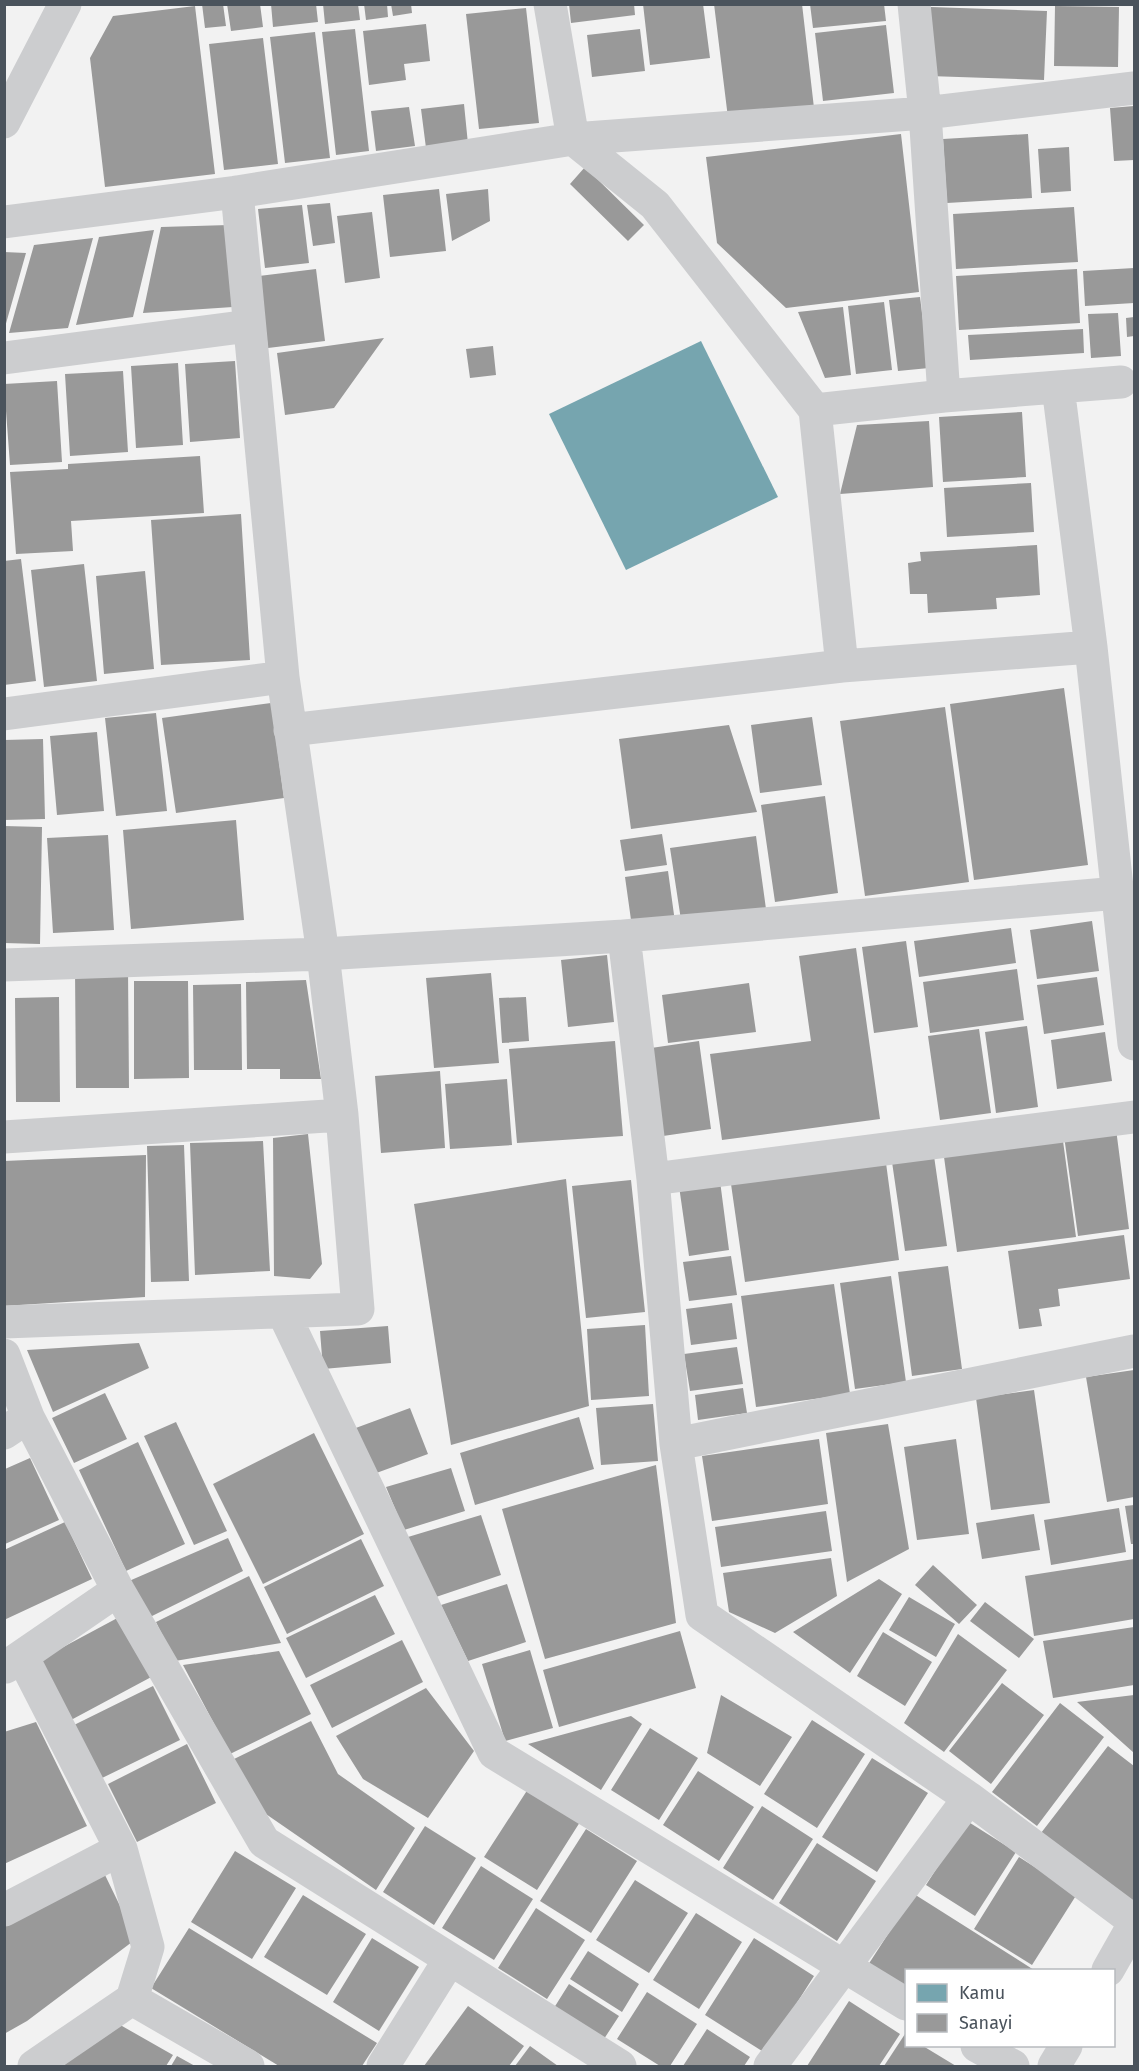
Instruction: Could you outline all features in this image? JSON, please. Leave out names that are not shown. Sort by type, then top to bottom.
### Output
[{"type":"street","points":[[4,122],[65,4]]},
{"type":"street","points":[[550,4],[573,139],[656,205],[815,410],[843,666]]},
{"type":"street","points":[[914,4],[925,113],[944,396]]},
{"type":"street","points":[[4,222],[237,192],[573,139],[925,113],[1134,88]]},
{"type":"street","points":[[4,1322],[358,1309],[342,1115],[323,954],[283,677],[237,192]]},
{"type":"street","points":[[4,358],[249,326]]},
{"type":"street","points":[[815,410],[944,396],[1121,382]]},
{"type":"street","points":[[1058,387],[1091,647],[1130,986],[1134,1044]]},
{"type":"street","points":[[290,730],[843,666],[1091,647]]},
{"type":"street","points":[[4,714],[283,677]]},
{"type":"street","points":[[4,965],[323,954],[624,936],[1118,893]]},
{"type":"street","points":[[624,936],[653,1179],[676,1444],[702,1615],[969,1798],[1134,1922],[1109,1969]]},
{"type":"street","points":[[4,1137],[342,1115]]},
{"type":"street","points":[[653,1179],[1134,1117]]},
{"type":"street","points":[[283,1312],[494,1753],[905,2003]]},
{"type":"street","points":[[676,1444],[1134,1351]]},
{"type":"street","points":[[4,1355],[16,1425],[118,1590],[264,1842],[620,2067]]},
{"type":"street","points":[[34,2067],[132,1999],[148,1947],[121,1849],[13,1662],[118,1590]]},
{"type":"street","points":[[770,2067],[969,1798]]},
{"type":"street","points":[[4,1910],[121,1849]]},
{"type":"street","points":[[382,2067],[450,1959]]},
{"type":"street","points":[[132,1999],[248,2067]]},
{"type":"street","points":[[979,2047],[1013,2067]]},
{"type":"street","points":[[1054,2067],[1065,2047]]},
{"type":"building: Kamu","points":[[701,341],[778,497],[626,570],[549,414]]},
{"type":"building: Sanayi","points":[[202,4],[223,4],[226,26],[205,28]]},
{"type":"building: Sanayi","points":[[227,4],[260,4],[263,27],[231,31]]},
{"type":"building: Sanayi","points":[[271,4],[316,4],[318,22],[273,27]]},
{"type":"building: Sanayi","points":[[323,4],[358,4],[360,20],[325,24]]},
{"type":"building: Sanayi","points":[[364,4],[387,4],[388,17],[366,20]]},
{"type":"building: Sanayi","points":[[391,4],[411,4],[412,13],[393,16]]},
{"type":"building: Sanayi","points":[[569,4],[634,4],[635,15],[571,23]]},
{"type":"building: Sanayi","points":[[643,4],[703,4],[710,58],[650,65]]},
{"type":"building: Sanayi","points":[[714,4],[802,4],[814,108],[728,118]]},
{"type":"building: Sanayi","points":[[810,4],[884,4],[886,21],[813,28]]},
{"type":"building: Sanayi","points":[[195,6],[215,174],[105,187],[90,58],[113,16]]},
{"type":"building: Sanayi","points":[[1055,6],[1119,7],[1118,67],[1054,66]]},
{"type":"building: Sanayi","points":[[931,7],[1047,11],[1044,80],[929,76]]},
{"type":"building: Sanayi","points":[[526,8],[539,123],[479,129],[466,14]]},
{"type":"building: Sanayi","points":[[426,24],[430,61],[404,64],[406,80],[369,85],[363,31]]},
{"type":"building: Sanayi","points":[[886,25],[894,93],[823,101],[815,33]]},
{"type":"building: Sanayi","points":[[355,29],[369,151],[336,155],[322,32]]},
{"type":"building: Sanayi","points":[[640,29],[645,71],[592,77],[587,35]]},
{"type":"building: Sanayi","points":[[315,32],[330,158],[285,163],[270,37]]},
{"type":"building: Sanayi","points":[[263,38],[278,164],[224,170],[209,44]]},
{"type":"building: Sanayi","points":[[464,104],[468,144],[426,148],[421,109]]},
{"type":"building: Sanayi","points":[[1134,106],[1134,160],[1114,161],[1110,108]]},
{"type":"building: Sanayi","points":[[409,107],[415,146],[376,151],[371,111]]},
{"type":"building: Sanayi","points":[[901,134],[919,292],[786,308],[717,243],[706,157]]},
{"type":"building: Sanayi","points":[[1028,134],[1032,198],[947,203],[943,139]]},
{"type":"building: Sanayi","points":[[1069,147],[1071,191],[1041,193],[1038,149]]},
{"type":"building: Sanayi","points":[[585,167],[644,225],[628,241],[570,184]]},
{"type":"building: Sanayi","points":[[439,189],[446,251],[390,257],[383,195]]},
{"type":"building: Sanayi","points":[[488,189],[490,221],[452,241],[446,194]]},
{"type":"building: Sanayi","points":[[330,203],[335,243],[313,246],[307,205]]},
{"type":"building: Sanayi","points":[[302,205],[309,263],[265,268],[258,209]]},
{"type":"building: Sanayi","points":[[1074,207],[1078,262],[956,269],[953,214]]},
{"type":"building: Sanayi","points":[[372,212],[380,278],[345,283],[337,216]]},
{"type":"building: Sanayi","points":[[229,225],[233,307],[143,313],[161,227]]},
{"type":"building: Sanayi","points":[[154,230],[133,317],[76,325],[99,237]]},
{"type":"building: Sanayi","points":[[93,238],[68,328],[9,333],[34,245]]},
{"type":"building: Sanayi","points":[[4,252],[26,253],[5,327],[4,327]]},
{"type":"building: Sanayi","points":[[1134,268],[1134,303],[1085,306],[1083,271]]},
{"type":"building: Sanayi","points":[[316,269],[325,341],[268,348],[259,276]]},
{"type":"building: Sanayi","points":[[1077,269],[1080,323],[959,330],[956,276]]},
{"type":"building: Sanayi","points":[[920,297],[929,368],[898,371],[889,300]]},
{"type":"building: Sanayi","points":[[884,302],[892,370],[856,374],[848,306]]},
{"type":"building: Sanayi","points":[[843,307],[851,375],[825,378],[798,312]]},
{"type":"building: Sanayi","points":[[1118,313],[1121,356],[1091,358],[1088,314]]},
{"type":"building: Sanayi","points":[[1134,317],[1134,336],[1127,337],[1126,318]]},
{"type":"building: Sanayi","points":[[1083,329],[1084,353],[970,360],[968,335]]},
{"type":"building: Sanayi","points":[[384,338],[334,408],[285,415],[277,353]]},
{"type":"building: Sanayi","points":[[493,346],[496,375],[470,378],[466,349]]},
{"type":"building: Sanayi","points":[[235,361],[240,438],[190,442],[185,364]]},
{"type":"building: Sanayi","points":[[178,363],[183,445],[136,448],[131,366]]},
{"type":"building: Sanayi","points":[[123,371],[128,452],[70,456],[65,374]]},
{"type":"building: Sanayi","points":[[57,381],[62,462],[10,465],[4,384]]},
{"type":"building: Sanayi","points":[[1022,412],[1026,477],[943,482],[939,417]]},
{"type":"building: Sanayi","points":[[929,421],[933,487],[840,494],[857,425]]},
{"type":"building: Sanayi","points":[[200,456],[204,513],[71,521],[73,551],[16,554],[10,472],[68,469],[68,464]]},
{"type":"building: Sanayi","points":[[1031,483],[1034,532],[947,537],[944,488]]},
{"type":"building: Sanayi","points":[[241,514],[250,660],[161,665],[151,520]]},
{"type":"building: Sanayi","points":[[1037,545],[1040,595],[996,598],[997,609],[928,613],[927,594],[910,594],[908,563],[921,561],[920,552]]},
{"type":"building: Sanayi","points":[[21,559],[36,681],[4,685],[4,561]]},
{"type":"building: Sanayi","points":[[84,564],[97,681],[44,687],[31,570]]},
{"type":"building: Sanayi","points":[[145,571],[154,669],[104,674],[96,576]]},
{"type":"building: Sanayi","points":[[1064,688],[1088,865],[974,880],[950,704]]},
{"type":"building: Sanayi","points":[[271,703],[284,798],[176,813],[162,718]]},
{"type":"building: Sanayi","points":[[945,707],[969,882],[865,896],[840,721]]},
{"type":"building: Sanayi","points":[[156,713],[167,811],[116,816],[105,718]]},
{"type":"building: Sanayi","points":[[812,717],[822,785],[760,793],[751,725]]},
{"type":"building: Sanayi","points":[[729,725],[757,812],[631,829],[619,739]]},
{"type":"building: Sanayi","points":[[97,732],[104,811],[57,815],[50,736]]},
{"type":"building: Sanayi","points":[[43,739],[45,819],[4,820],[4,740]]},
{"type":"building: Sanayi","points":[[825,796],[838,893],[775,902],[761,805]]},
{"type":"building: Sanayi","points":[[236,820],[244,920],[131,929],[123,830]]},
{"type":"building: Sanayi","points":[[4,826],[42,827],[40,944],[4,943]]},
{"type":"building: Sanayi","points":[[662,834],[667,865],[625,871],[620,840]]},
{"type":"building: Sanayi","points":[[108,835],[114,930],[53,933],[47,838]]},
{"type":"building: Sanayi","points":[[756,836],[766,909],[681,920],[670,848]]},
{"type":"building: Sanayi","points":[[668,871],[675,922],[632,927],[625,877]]},
{"type":"building: Sanayi","points":[[1092,921],[1099,971],[1037,979],[1030,930]]},
{"type":"building: Sanayi","points":[[1011,928],[1016,963],[919,977],[914,941]]},
{"type":"building: Sanayi","points":[[906,941],[918,1027],[874,1033],[862,947]]},
{"type":"building: Sanayi","points":[[856,948],[880,1119],[722,1140],[710,1054],[811,1041],[799,956]]},
{"type":"building: Sanayi","points":[[607,955],[614,1022],[568,1027],[561,960]]},
{"type":"building: Sanayi","points":[[75,969],[128,969],[129,1088],[76,1088]]},
{"type":"building: Sanayi","points":[[1017,969],[1024,1020],[930,1033],[923,982]]},
{"type":"building: Sanayi","points":[[491,973],[499,1063],[434,1068],[426,978]]},
{"type":"building: Sanayi","points":[[1097,977],[1104,1025],[1044,1034],[1037,985]]},
{"type":"building: Sanayi","points":[[306,980],[321,1079],[280,1079],[280,1069],[247,1069],[246,982]]},
{"type":"building: Sanayi","points":[[134,981],[188,981],[189,1078],[134,1079]]},
{"type":"building: Sanayi","points":[[749,983],[756,1032],[668,1043],[662,995]]},
{"type":"building: Sanayi","points":[[241,984],[242,1070],[194,1070],[193,985]]},
{"type":"building: Sanayi","points":[[59,997],[60,1102],[16,1102],[15,998]]},
{"type":"building: Sanayi","points":[[526,997],[529,1041],[502,1043],[499,998]]},
{"type":"building: Sanayi","points":[[1027,1026],[1038,1107],[996,1113],[985,1032]]},
{"type":"building: Sanayi","points":[[979,1029],[991,1113],[940,1120],[928,1036]]},
{"type":"building: Sanayi","points":[[1105,1032],[1112,1081],[1057,1089],[1051,1040]]},
{"type":"building: Sanayi","points":[[615,1041],[623,1136],[517,1143],[509,1049]]},
{"type":"building: Sanayi","points":[[699,1041],[711,1129],[663,1136],[651,1048]]},
{"type":"building: Sanayi","points":[[440,1071],[445,1148],[381,1153],[375,1076]]},
{"type":"building: Sanayi","points":[[507,1079],[512,1145],[450,1149],[445,1084]]},
{"type":"building: Sanayi","points":[[1116,1129],[1129,1229],[1078,1236],[1064,1136]]},
{"type":"building: Sanayi","points":[[308,1134],[322,1264],[310,1279],[274,1276],[273,1138]]},
{"type":"building: Sanayi","points":[[263,1141],[270,1271],[195,1275],[190,1143]]},
{"type":"building: Sanayi","points":[[1063,1141],[1076,1237],[957,1252],[944,1157]]},
{"type":"building: Sanayi","points":[[184,1145],[189,1281],[151,1282],[147,1146]]},
{"type":"building: Sanayi","points":[[146,1155],[145,1297],[4,1306],[4,1161]]},
{"type":"building: Sanayi","points":[[934,1156],[947,1246],[905,1251],[892,1162]]},
{"type":"building: Sanayi","points":[[886,1163],[899,1260],[745,1282],[731,1184]]},
{"type":"building: Sanayi","points":[[566,1179],[589,1406],[451,1445],[414,1204]]},
{"type":"building: Sanayi","points":[[631,1180],[645,1312],[586,1318],[572,1186]]},
{"type":"building: Sanayi","points":[[720,1181],[729,1250],[689,1256],[679,1186]]},
{"type":"building: Sanayi","points":[[1124,1235],[1130,1279],[1058,1289],[1060,1306],[1039,1309],[1042,1326],[1019,1329],[1008,1251]]},
{"type":"building: Sanayi","points":[[731,1256],[737,1295],[689,1301],[683,1262]]},
{"type":"building: Sanayi","points":[[948,1266],[962,1369],[912,1376],[898,1272]]},
{"type":"building: Sanayi","points":[[891,1276],[906,1382],[855,1389],[840,1283]]},
{"type":"building: Sanayi","points":[[834,1284],[850,1394],[756,1407],[741,1296]]},
{"type":"building: Sanayi","points":[[732,1303],[737,1339],[691,1345],[686,1309]]},
{"type":"building: Sanayi","points":[[645,1325],[649,1396],[591,1400],[587,1329]]},
{"type":"building: Sanayi","points":[[388,1326],[391,1363],[323,1369],[320,1331]]},
{"type":"building: Sanayi","points":[[139,1343],[149,1368],[53,1412],[27,1350]]},
{"type":"building: Sanayi","points":[[737,1347],[743,1384],[690,1391],[684,1354]]},
{"type":"building: Sanayi","points":[[1134,1370],[1134,1497],[1107,1502],[1086,1377]]},
{"type":"building: Sanayi","points":[[743,1388],[747,1413],[698,1420],[695,1395]]},
{"type":"building: Sanayi","points":[[1034,1390],[1050,1503],[991,1510],[976,1398]]},
{"type":"building: Sanayi","points":[[105,1393],[127,1439],[74,1463],[52,1418]]},
{"type":"building: Sanayi","points":[[653,1404],[658,1461],[601,1465],[596,1408]]},
{"type":"building: Sanayi","points":[[410,1408],[428,1454],[371,1475],[353,1429]]},
{"type":"building: Sanayi","points":[[579,1417],[594,1469],[475,1505],[460,1453]]},
{"type":"building: Sanayi","points":[[176,1422],[227,1531],[194,1545],[144,1436]]},
{"type":"building: Sanayi","points":[[888,1424],[909,1549],[847,1582],[826,1433]]},
{"type":"building: Sanayi","points":[[314,1433],[364,1534],[263,1584],[213,1484]]},
{"type":"building: Sanayi","points":[[819,1439],[828,1504],[712,1521],[702,1456]]},
{"type":"building: Sanayi","points":[[956,1439],[969,1534],[917,1540],[904,1447]]},
{"type":"building: Sanayi","points":[[138,1442],[185,1544],[126,1571],[79,1470]]},
{"type":"building: Sanayi","points":[[30,1458],[59,1520],[5,1544],[5,1469]]},
{"type":"building: Sanayi","points":[[656,1465],[676,1623],[545,1659],[502,1509]]},
{"type":"building: Sanayi","points":[[451,1468],[465,1511],[404,1530],[386,1487]]},
{"type":"building: Sanayi","points":[[1134,1505],[1134,1544],[1131,1544],[1125,1506]]},
{"type":"building: Sanayi","points":[[1119,1508],[1126,1552],[1051,1565],[1044,1520]]},
{"type":"building: Sanayi","points":[[826,1511],[832,1551],[721,1567],[715,1527]]},
{"type":"building: Sanayi","points":[[1034,1514],[1040,1550],[982,1559],[976,1523]]},
{"type":"building: Sanayi","points":[[481,1515],[501,1575],[436,1597],[408,1537]]},
{"type":"building: Sanayi","points":[[65,1522],[92,1579],[4,1620],[4,1550]]},
{"type":"building: Sanayi","points":[[228,1538],[243,1571],[148,1618],[129,1581]]},
{"type":"building: Sanayi","points":[[361,1539],[384,1586],[287,1634],[264,1587]]},
{"type":"building: Sanayi","points":[[831,1558],[837,1596],[775,1633],[729,1612],[723,1573]]},
{"type":"building: Sanayi","points":[[1134,1559],[1134,1619],[1034,1636],[1025,1576]]},
{"type":"building: Sanayi","points":[[933,1565],[977,1605],[959,1624],[915,1585]]},
{"type":"building: Sanayi","points":[[249,1576],[281,1643],[175,1661],[156,1622]]},
{"type":"building: Sanayi","points":[[879,1579],[902,1594],[850,1673],[793,1632]]},
{"type":"building: Sanayi","points":[[507,1584],[526,1642],[468,1661],[441,1605]]},
{"type":"building: Sanayi","points":[[375,1595],[395,1634],[306,1678],[286,1638]]},
{"type":"building: Sanayi","points":[[909,1597],[955,1624],[936,1657],[889,1630]]},
{"type":"building: Sanayi","points":[[985,1602],[1034,1639],[1019,1658],[970,1621]]},
{"type":"building: Sanayi","points":[[123,1615],[155,1675],[71,1720],[39,1660]]},
{"type":"building: Sanayi","points":[[1134,1627],[1134,1685],[1053,1698],[1043,1641]]},
{"type":"building: Sanayi","points":[[680,1631],[696,1688],[559,1727],[543,1670]]},
{"type":"building: Sanayi","points":[[883,1632],[932,1662],[905,1706],[857,1676]]},
{"type":"building: Sanayi","points":[[958,1634],[1007,1670],[944,1752],[904,1723]]},
{"type":"building: Sanayi","points":[[402,1640],[423,1682],[332,1728],[310,1685]]},
{"type":"building: Sanayi","points":[[530,1650],[553,1728],[505,1741],[482,1664]]},
{"type":"building: Sanayi","points":[[279,1651],[311,1714],[230,1754],[183,1665]]},
{"type":"building: Sanayi","points":[[1002,1683],[1044,1715],[991,1784],[949,1751]]},
{"type":"building: Sanayi","points":[[153,1686],[180,1740],[100,1779],[74,1725]]},
{"type":"building: Sanayi","points":[[426,1688],[474,1751],[428,1818],[363,1779],[336,1736]]},
{"type":"building: Sanayi","points":[[721,1695],[792,1737],[760,1786],[707,1753]]},
{"type":"building: Sanayi","points":[[1134,1695],[1134,1753],[1077,1702]]},
{"type":"building: Sanayi","points":[[1060,1703],[1104,1737],[1037,1826],[992,1792]]},
{"type":"building: Sanayi","points":[[631,1716],[642,1724],[601,1790],[528,1744]]},
{"type":"building: Sanayi","points":[[812,1720],[865,1754],[817,1828],[764,1794]]},
{"type":"building: Sanayi","points":[[311,1721],[338,1774],[415,1828],[376,1890],[263,1812],[232,1760]]},
{"type":"building: Sanayi","points":[[36,1722],[87,1826],[4,1864],[4,1732]]},
{"type":"building: Sanayi","points":[[650,1728],[698,1758],[659,1820],[611,1790]]},
{"type":"building: Sanayi","points":[[187,1744],[216,1803],[137,1842],[108,1784]]},
{"type":"building: Sanayi","points":[[1108,1746],[1134,1766],[1134,1903],[1041,1833]]},
{"type":"building: Sanayi","points":[[872,1758],[928,1793],[877,1872],[822,1837]]},
{"type":"building: Sanayi","points":[[698,1771],[754,1807],[719,1861],[663,1825]]},
{"type":"building: Sanayi","points":[[528,1789],[580,1822],[537,1890],[484,1857]]},
{"type":"building: Sanayi","points":[[762,1806],[813,1839],[773,1900],[723,1868]]},
{"type":"building: Sanayi","points":[[967,1821],[1016,1852],[975,1916],[926,1885]]},
{"type":"building: Sanayi","points":[[425,1826],[476,1858],[434,1925],[383,1892]]},
{"type":"building: Sanayi","points":[[586,1829],[637,1861],[591,1933],[540,1901]]},
{"type":"building: Sanayi","points":[[817,1843],[876,1881],[837,1941],[779,1903]]},
{"type":"building: Sanayi","points":[[235,1851],[296,1888],[252,1959],[191,1922]]},
{"type":"building: Sanayi","points":[[1019,1857],[1077,1894],[1032,1965],[974,1929]]},
{"type":"building: Sanayi","points":[[481,1866],[533,1899],[494,1960],[442,1928]]},
{"type":"building: Sanayi","points":[[105,1875],[136,1939],[27,2021],[4,2034],[4,1924]]},
{"type":"building: Sanayi","points":[[635,1880],[688,1913],[649,1973],[596,1940]]},
{"type":"building: Sanayi","points":[[914,1894],[1032,1969],[905,1969],[905,1988],[868,1965]]},
{"type":"building: Sanayi","points":[[303,1895],[366,1934],[327,1995],[264,1957]]},
{"type":"building: Sanayi","points":[[536,1908],[585,1940],[547,1999],[498,1968]]},
{"type":"building: Sanayi","points":[[696,1913],[742,1942],[699,2009],[653,1980]]},
{"type":"building: Sanayi","points":[[189,1928],[377,2043],[362,2066],[279,2066],[151,1988]]},
{"type":"building: Sanayi","points":[[372,1938],[419,1967],[379,2031],[333,2002]]},
{"type":"building: Sanayi","points":[[754,1938],[814,1976],[765,2053],[705,2015]]},
{"type":"building: Sanayi","points":[[588,1951],[639,1984],[622,2012],[570,1979]]},
{"type":"building: Sanayi","points":[[569,1984],[619,2016],[602,2042],[552,2011]]},
{"type":"building: Sanayi","points":[[647,1992],[697,2024],[670,2066],[660,2066],[617,2039]]},
{"type":"building: Sanayi","points":[[849,2001],[900,2034],[879,2066],[807,2066]]},
{"type":"building: Sanayi","points":[[468,2006],[524,2046],[509,2066],[424,2066]]},
{"type":"building: Sanayi","points":[[115,2022],[173,2055],[166,2066],[61,2066]]},
{"type":"building: Sanayi","points":[[707,2029],[750,2057],[744,2066],[683,2066]]},
{"type":"building: Sanayi","points":[[905,2034],[905,2047],[925,2047],[956,2066],[884,2066]]},
{"type":"building: Sanayi","points":[[530,2046],[558,2066],[515,2066]]},
{"type":"building: Sanayi","points":[[177,2056],[195,2066],[171,2066]]}]
